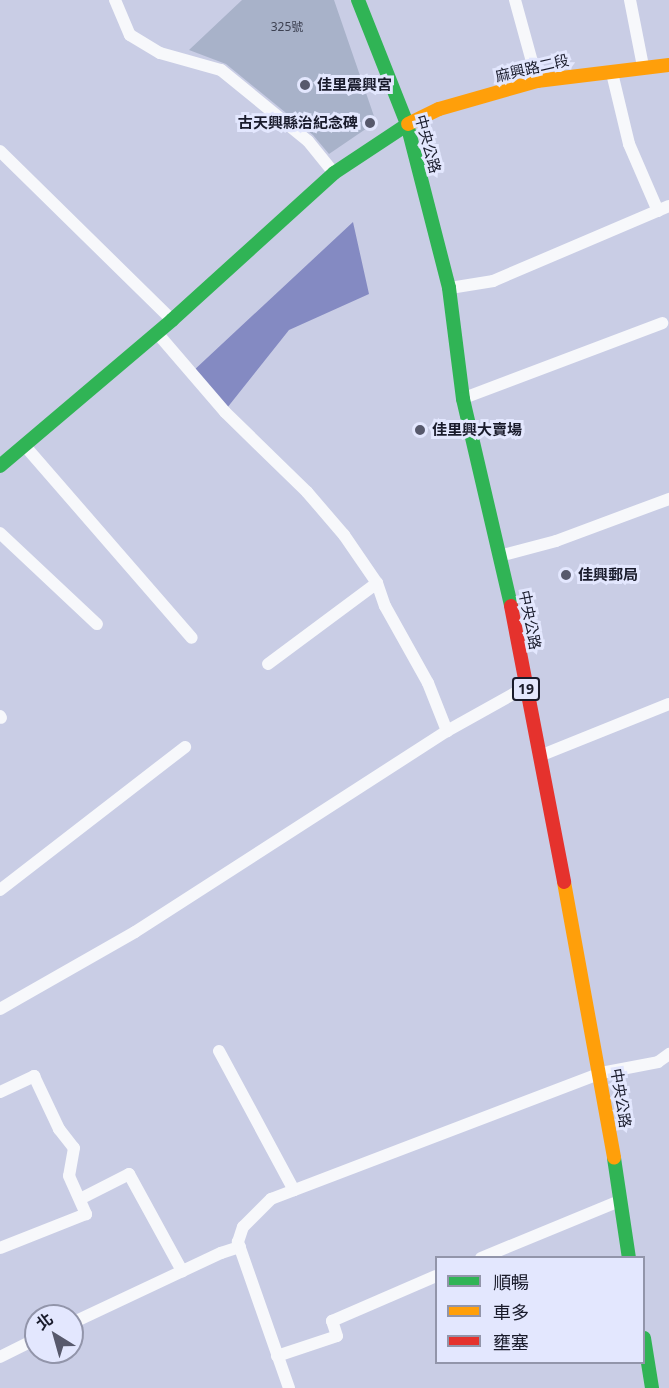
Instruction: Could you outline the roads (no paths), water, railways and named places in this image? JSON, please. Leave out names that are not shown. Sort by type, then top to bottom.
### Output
[{"type":"main road","name":"中央公路","points":[[358,0],[407,124],[449,288],[463,399],[501,556],[601,1072],[629,1256]]},
{"type":"main road","name":"麻興路二段","points":[[1,462],[25,446],[172,320],[333,173],[407,124],[439,109],[537,81],[669,65]]},
{"type":"main road","points":[[645,1341],[654,1369],[652,1388]]},
{"type":"lane","points":[[115,0],[130,35],[160,53],[221,70],[308,141],[333,173]]},
{"type":"lane","points":[[515,0],[537,81]]},
{"type":"lane","points":[[630,0],[643,69]]},
{"type":"lane","points":[[449,288],[493,281],[664,209],[629,144],[612,71]]},
{"type":"lane","points":[[0,151],[53,206],[142,286],[172,320]]},
{"type":"lane","points":[[463,399],[662,323]]},
{"type":"lane","points":[[157,333],[225,412],[307,492],[344,535],[377,583],[385,606],[428,683],[447,731]]},
{"type":"lane","points":[[25,446],[192,638]]},
{"type":"lane","points":[[501,556],[556,541],[669,499]]},
{"type":"lane","points":[[0,533],[97,624]]},
{"type":"lane","points":[[268,664],[377,583]]},
{"type":"lane","points":[[0,1009],[135,932],[447,731],[525,687]]},
{"type":"lane","points":[[539,757],[669,704]]},
{"type":"lane","points":[[0,890],[185,747]]},
{"type":"lane","points":[[219,1051],[294,1191]]},
{"type":"lane","points":[[289,1388],[240,1247],[243,1227],[271,1199],[601,1072],[658,1062],[669,1054]]},
{"type":"lane","points":[[0,1092],[34,1076],[59,1129],[74,1148],[69,1176],[86,1214],[0,1248]]},
{"type":"lane","points":[[80,1199],[129,1174],[182,1271]]},
{"type":"lane","points":[[483,1256],[619,1201]]},
{"type":"lane","points":[[84,1317],[182,1271],[240,1247]]},
{"type":"lane","points":[[277,1356],[337,1336],[332,1321],[435,1276]]},
{"type":"lane","points":[[0,1357],[24,1345]]},
{"type":"water","points":[[353,222],[369,294],[289,330],[227,408],[192,372]]},
{"type":"place","name":"佳里震興宮","points":[[305,85]]},
{"type":"place","name":"古天興縣治紀念碑","points":[[370,123]]},
{"type":"place","name":"佳里興大賣場","points":[[420,430]]},
{"type":"place","name":"佳興郵局","points":[[566,575]]}]
